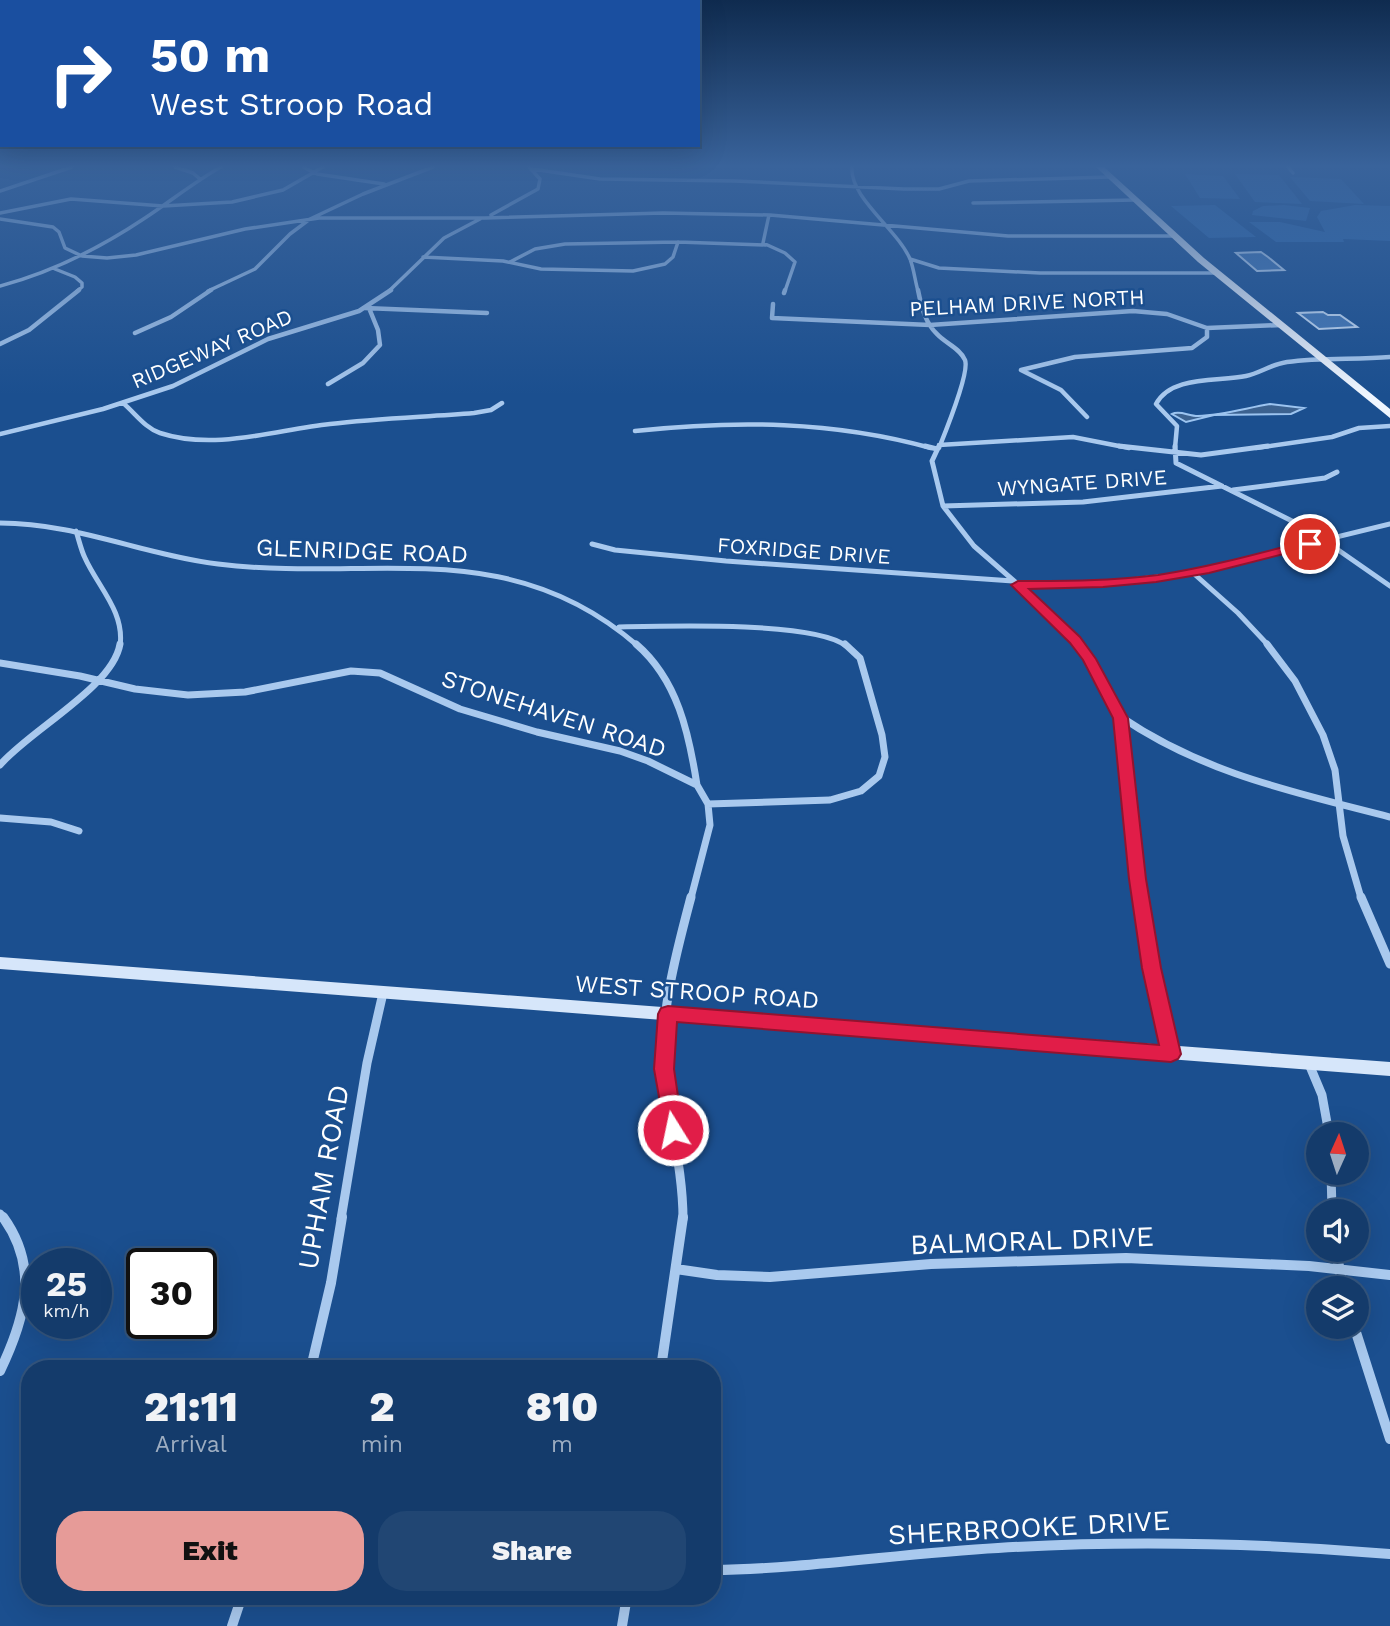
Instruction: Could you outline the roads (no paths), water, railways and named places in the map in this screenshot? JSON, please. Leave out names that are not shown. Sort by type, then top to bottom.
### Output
[{"type":"main road","points":[[1183,243],[1390,415]]},
{"type":"main road","name":"WEST STROOP ROAD","points":[[2,966],[1390,1069]]},
{"type":"street","points":[[61,243],[62,248],[80,256],[116,257],[152,253],[189,243]]},
{"type":"street","points":[[0,286],[55,269],[102,243]]},
{"type":"street","points":[[135,333],[171,317],[202,294],[255,269],[281,243]]},
{"type":"street","name":"RIDGEWAY ROAD","points":[[0,435],[123,403],[182,383],[268,339],[367,308],[398,285],[423,257],[440,243]]},
{"type":"street","points":[[510,262],[528,252],[555,245],[642,243]]},
{"type":"street","points":[[423,257],[510,262],[541,269],[638,271],[662,266],[670,261],[678,243]]},
{"type":"street","points":[[704,243],[766,245],[785,253],[794,262],[783,293]]},
{"type":"street","points":[[899,243],[920,271],[923,311],[930,325],[937,336],[960,352],[966,365],[949,426],[932,464],[943,506],[967,539],[1075,640],[1089,659],[1121,718],[1137,879],[1152,968],[1171,1054]]},
{"type":"street","points":[[910,259],[939,268]]},
{"type":"street","points":[[920,271],[939,268],[1107,275],[1217,273]]},
{"type":"street","points":[[0,344],[30,330],[82,287],[82,283],[75,277],[55,269]]},
{"type":"street","name":"PELHAM DRIVE NORTH","points":[[773,304],[772,318],[930,325],[1133,311],[1167,314],[1206,328],[1281,325]]},
{"type":"street","points":[[328,384],[363,363],[380,345],[378,330],[367,308],[487,313]]},
{"type":"street","points":[[1087,417],[1061,390],[1021,370],[1075,357],[1192,348],[1207,337],[1206,328]]},
{"type":"street","points":[[1390,357],[1282,363],[1245,376],[1192,382],[1160,396],[1156,404],[1173,422],[1178,432],[1173,454],[1176,463],[1284,516],[1323,539],[1390,586]]},
{"type":"street","points":[[123,403],[152,430],[174,436],[204,439],[249,436],[347,422],[474,413],[491,410],[502,403]]},
{"type":"street","points":[[635,431],[710,424],[794,424],[938,447],[1073,437],[1173,454],[1232,452],[1332,437],[1359,428],[1390,426]]},
{"type":"street","points":[[1232,491],[1325,478],[1337,472]]},
{"type":"street","name":"WYNGATE DRIVE","points":[[943,506],[1071,503],[1192,492],[1223,486]]},
{"type":"street","name":"GLENRIDGE ROAD","points":[[0,523],[50,523],[165,556],[216,564],[285,569],[426,568],[478,573],[548,591],[593,611],[619,627],[656,663],[674,691],[691,745],[696,785]]},
{"type":"street","name":"FOXRIDGE DRIVE","points":[[592,544],[615,550],[712,560],[1016,583],[1133,582],[1277,553],[1323,539],[1390,524]]},
{"type":"street","points":[[0,765],[23,742],[93,689],[119,650],[122,626],[85,558],[76,530]]},
{"type":"street","points":[[1192,572],[1246,619],[1273,649],[1300,687],[1326,740],[1334,766],[1337,804],[1349,854],[1390,964]]},
{"type":"street","points":[[619,627],[680,625],[816,632],[843,643],[860,658],[882,735],[884,757],[878,776],[871,785],[862,791],[830,800],[708,804]]},
{"type":"street","name":"STONEHAVEN ROAD","points":[[0,663],[168,693],[217,695],[270,688],[351,671],[380,673],[460,709],[537,732],[620,751],[648,761],[696,785]]},
{"type":"street","points":[[1121,718],[1157,742],[1210,767],[1278,790],[1390,817]]},
{"type":"street","points":[[662,1360],[682,1227],[683,1188],[664,1069],[668,1014],[674,963],[683,920],[706,851],[710,825],[708,804],[696,785]]},
{"type":"street","points":[[0,818],[51,822],[79,831]]},
{"type":"street","name":"UPHAM ROAD","points":[[313,1360],[331,1283],[367,1063],[383,993]]},
{"type":"street","points":[[1309,1064],[1322,1095],[1327,1122]]},
{"type":"street","points":[[0,1214],[18,1242],[24,1262],[27,1291],[21,1318],[0,1371]]},
{"type":"street","name":"BALMORAL DRIVE","points":[[676,1269],[717,1275],[770,1277],[930,1264],[1126,1258],[1338,1269],[1390,1275]]},
{"type":"street","points":[[1337,1262],[1340,1276]]},
{"type":"street","points":[[1358,1339],[1390,1439]]},
{"type":"street","name":"SHERBROOKE DRIVE","points":[[721,1570],[762,1571],[942,1551],[1067,1543],[1224,1544],[1390,1554]]},
{"type":"street","points":[[232,1626],[239,1605]]},
{"type":"street","points":[[622,1626],[626,1605]]}]
